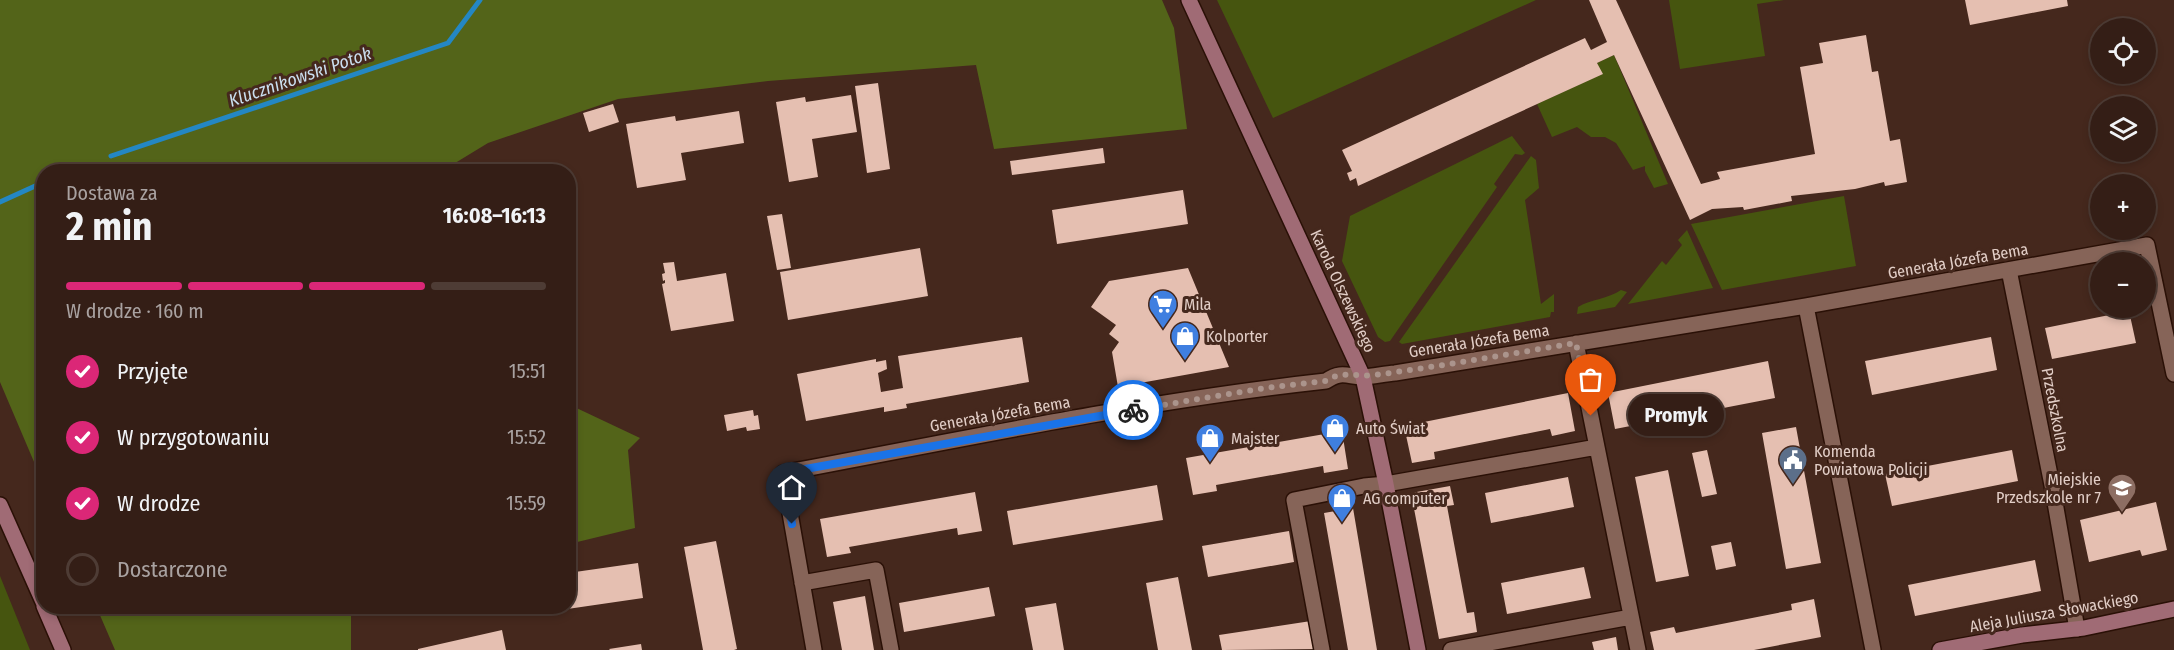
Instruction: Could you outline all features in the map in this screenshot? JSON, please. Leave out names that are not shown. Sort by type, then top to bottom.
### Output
[{"type":"street","name":"Karola Olszewskiego","points":[[1189,0],[1362,377],[1386,484],[1418,650]]},
{"type":"street","name":"Generała Józefa Bema","points":[[802,583],[783,473],[1070,420],[1265,388],[1326,381],[1332,376],[1350,374],[1362,377],[1806,306],[2147,244],[2174,374]]},
{"type":"street","name":"Przedszkolna","points":[[2009,270],[2052,485],[2077,629]]},
{"type":"street","points":[[1806,306],[1873,650]]},
{"type":"street","points":[[1576,343],[1638,650]]},
{"type":"street","points":[[1322,650],[1294,500],[1597,447]]},
{"type":"street","points":[[0,505],[36,587]]},
{"type":"street","points":[[814,650],[802,583],[876,570],[891,650]]},
{"type":"street","name":"Aleja Juliusza Słowackiego","points":[[1940,650],[2022,635],[2077,629],[2174,609]]},
{"type":"street","points":[[48,614],[63,650]]},
{"type":"street","points":[[1451,650],[1631,617]]},
{"type":"green space","points":[[0,0],[1162,0],[1174,28],[1187,129],[994,149],[976,65],[768,81],[618,99],[488,143],[454,164],[36,164],[36,467],[0,382]]},
{"type":"green space","points":[[1217,0],[1536,0],[1273,118]]},
{"type":"green space","points":[[1669,0],[1784,0],[1757,4],[1765,56],[1680,69]]},
{"type":"green space","points":[[1614,55],[1668,184],[1654,188],[1645,171],[1645,166],[1633,170],[1616,143],[1605,137],[1591,137],[1577,127],[1552,137],[1537,104],[1602,74],[1597,63]]},
{"type":"green space","points":[[1512,136],[1525,153],[1515,154],[1494,184],[1497,187],[1390,341],[1385,342],[1378,337],[1342,261],[1350,216]]},
{"type":"green space","points":[[1531,156],[1536,160],[1539,188],[1525,200],[1541,304],[1554,294],[1554,312],[1551,312],[1550,317],[1402,344],[1399,342]]},
{"type":"green space","points":[[1844,196],[1856,266],[1722,290],[1691,224]]},
{"type":"green space","points":[[1687,230],[1713,288],[1628,304],[1662,261],[1666,265],[1682,245],[1678,240]]},
{"type":"green space","points":[[1621,290],[1627,292],[1615,307],[1577,314],[1578,307]]},
{"type":"green space","points":[[576,408],[640,438],[628,450],[635,528],[576,542]]},
{"type":"green space","points":[[0,576],[30,650],[0,650]]},
{"type":"green space","points":[[99,614],[351,614],[351,650],[115,650]]},
{"type":"building","points":[[1589,0],[1616,0],[1701,184],[1720,179],[1717,172],[1815,154],[1800,67],[1823,63],[1819,43],[1866,35],[1872,72],[1878,71],[1890,141],[1900,139],[1907,182],[1885,186],[1884,182],[1855,189],[1791,196],[1792,201],[1744,210],[1743,207],[1712,209],[1690,220],[1614,55],[1597,63],[1603,74],[1358,186],[1356,178],[1350,181],[1347,173],[1352,171],[1342,150],[1585,38],[1591,50],[1607,42]]},
{"type":"building","points":[[1965,0],[2067,0],[2068,6],[1970,25]]},
{"type":"building","points":[[878,83],[890,169],[867,173],[855,86]]},
{"type":"building","points":[[851,95],[857,132],[812,139],[818,177],[789,182],[776,102],[805,97],[806,102]]},
{"type":"building","points":[[613,104],[619,122],[589,132],[583,113]]},
{"type":"building","points":[[739,111],[744,143],[681,153],[686,180],[637,188],[626,124],[675,116],[676,121]]},
{"type":"building","points":[[1103,148],[1105,163],[1012,175],[1010,161]]},
{"type":"building","points":[[1183,190],[1188,224],[1057,244],[1052,210]]},
{"type":"building","points":[[782,214],[791,268],[777,270],[767,216]]},
{"type":"building","points":[[920,248],[928,296],[788,320],[780,272]]},
{"type":"building","points":[[674,262],[677,281],[726,273],[734,321],[671,331],[662,284],[665,280],[663,281],[662,274],[665,273],[663,263]]},
{"type":"building","name":"Mila","points":[[1188,268],[1229,367],[1118,387],[1112,352],[1119,342],[1109,334],[1116,325],[1091,307],[1109,281]]},
{"type":"building","points":[[2094,318],[2131,318],[2136,343],[2052,359],[2045,328]]},
{"type":"building","points":[[1022,337],[1029,382],[906,404],[907,408],[884,412],[884,407],[806,421],[797,374],[876,359],[876,362],[886,360],[887,369],[878,373],[881,392],[903,388],[898,356]]},
{"type":"building","points":[[1991,337],[1997,370],[1872,395],[1865,361]]},
{"type":"building","points":[[1768,361],[1775,398],[1615,429],[1608,393]]},
{"type":"building","points":[[1568,393],[1575,431],[1552,436],[1550,429],[1434,452],[1435,459],[1412,463],[1404,426]]},
{"type":"building","points":[[753,410],[754,416],[758,415],[760,429],[747,431],[746,427],[727,431],[724,415]]},
{"type":"building","points":[[1796,427],[1821,563],[1786,569],[1762,433]]},
{"type":"building","points":[[1342,431],[1348,469],[1324,473],[1323,466],[1216,485],[1217,491],[1193,495],[1186,458]]},
{"type":"building","points":[[1707,450],[1717,494],[1702,497],[1692,453]]},
{"type":"building","points":[[2012,450],[2018,481],[1892,506],[1885,474]]},
{"type":"building","points":[[1668,470],[1689,576],[1656,582],[1635,477]]},
{"type":"building","points":[[1568,477],[1574,507],[1491,523],[1485,493]]},
{"type":"building","points":[[1157,485],[1163,520],[1013,545],[1007,511]]},
{"type":"building","points":[[1450,486],[1454,505],[1447,506],[1467,613],[1474,612],[1477,632],[1439,639],[1411,493]]},
{"type":"building","points":[[975,492],[982,531],[958,535],[957,528],[849,547],[851,553],[827,557],[820,519]]},
{"type":"building","points":[[2156,502],[2167,550],[2142,556],[2140,550],[2089,562],[2080,520]]},
{"type":"building","points":[[1353,508],[1377,650],[1348,650],[1324,513]]},
{"type":"building","points":[[1289,531],[1294,562],[1208,577],[1202,546]]},
{"type":"building","points":[[716,541],[737,649],[734,650],[703,650],[684,547]]},
{"type":"building","points":[[1731,542],[1736,566],[1716,570],[1711,546]]},
{"type":"building","points":[[2035,560],[2041,591],[1915,616],[1908,585]]},
{"type":"building","points":[[638,563],[643,598],[576,608],[576,572]]},
{"type":"building","points":[[1584,567],[1591,598],[1507,614],[1501,583]]},
{"type":"building","points":[[1178,577],[1192,650],[1158,650],[1146,583]]},
{"type":"building","points":[[989,587],[995,616],[904,632],[899,603]]},
{"type":"building","points":[[865,596],[874,650],[842,650],[833,602]]},
{"type":"building","points":[[1814,599],[1821,637],[1754,650],[1654,650],[1650,632],[1674,627],[1676,633],[1792,610],[1791,604]]},
{"type":"building","points":[[1056,603],[1064,650],[1033,650],[1025,608]]},
{"type":"building","points":[[1311,621],[1316,649],[1222,650],[1219,635]]},
{"type":"building","points":[[502,630],[506,650],[418,650],[418,649]]},
{"type":"building","points":[[1616,637],[1618,650],[1594,650],[1592,642]]},
{"type":"building","points":[[641,644],[642,650],[609,649]]},
{"type":"waterway","name":"Klucznikowski Potok","points":[[111,156],[448,43],[480,0]]},
{"type":"waterway","name":"Klucznikowski Potok","points":[[0,202],[36,186]]},
{"type":"way so far","points":[[1133,410],[1265,388],[1326,381],[1332,376],[1350,374],[1362,377],[1395,373],[1576,343],[1591,416]]},
{"type":"place","name":"Mila","points":[[1163,330]]},
{"type":"place","name":"Kolporter","points":[[1185,362]]},
{"type":"place","name":"Promyk","points":[[1591,416]]},
{"type":"place","name":"Auto Świat","points":[[1335,454]]},
{"type":"place","name":"Majster","points":[[1210,464]]},
{"type":"place","name":"Komenda Powiatowa Policji","points":[[1793,486]]},
{"type":"place","name":"Miejskie Przedszkole nr 7","points":[[2122,514]]},
{"type":"place","name":"AG computer","points":[[1342,524]]},
{"type":"route","points":[[792,524],[783,473],[1133,410]]}]
